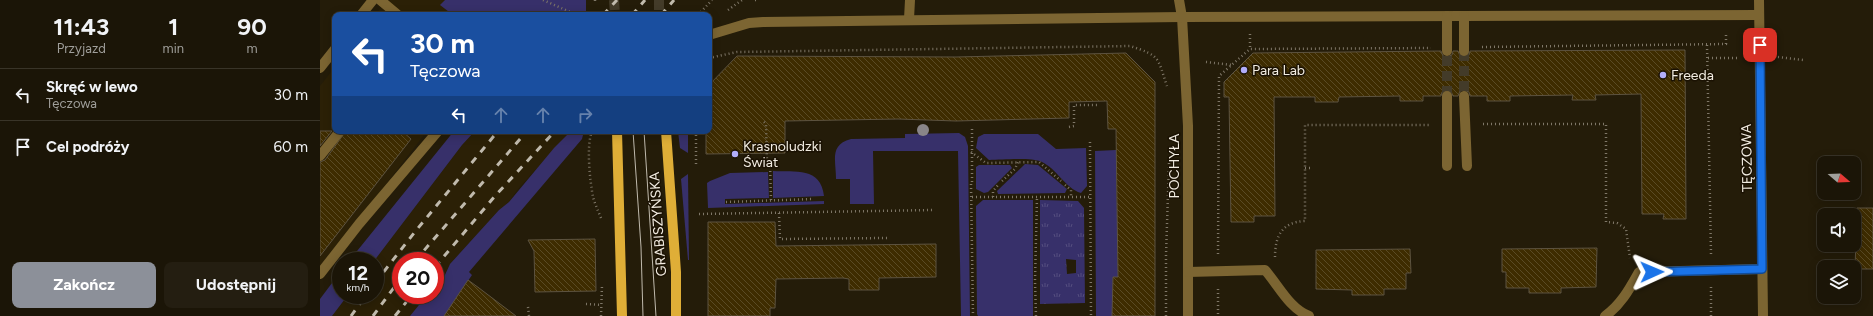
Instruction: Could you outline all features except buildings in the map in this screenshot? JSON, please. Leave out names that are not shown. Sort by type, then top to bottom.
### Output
[{"type":"main road","points":[[617,134],[622,316]]},
{"type":"main road","name":"GRABISZYŃSKA","points":[[666,134],[676,272],[676,316]]},
{"type":"street","points":[[364,12],[373,0]]},
{"type":"street","points":[[380,0],[394,12]]},
{"type":"street","points":[[909,19],[910,0]]},
{"type":"street","name":"POCHYŁA","points":[[1179,0],[1182,17],[1188,126],[1188,316]]},
{"type":"street","name":"TĘCZOWA","points":[[1759,0],[1763,316]]},
{"type":"street","points":[[712,34],[749,23],[909,19],[1760,15]]},
{"type":"street","points":[[1447,16],[1447,51]]},
{"type":"street","points":[[1464,16],[1464,51]]},
{"type":"street","points":[[320,68],[332,53]]},
{"type":"street","points":[[1447,96],[1447,166]]},
{"type":"street","points":[[1464,96],[1467,166]]},
{"type":"street","points":[[320,156],[338,134]]},
{"type":"street","points":[[320,274],[432,134]]},
{"type":"street","points":[[1605,316],[1614,310],[1626,294],[1639,272],[1762,269]]},
{"type":"street","points":[[1188,272],[1265,270],[1291,304],[1300,312],[1309,316]]},
{"type":"path","points":[[543,0],[570,12]]},
{"type":"path","points":[[701,12],[712,0]]},
{"type":"path","points":[[1707,44],[1711,144],[1712,316]]},
{"type":"path","points":[[712,57],[737,52],[1130,46],[1148,51],[1159,60],[1169,91]]},
{"type":"path","points":[[1218,316],[1219,76],[1250,49]]},
{"type":"path","points":[[1778,57],[1803,60]]},
{"type":"path","points":[[1708,58],[1737,58]]},
{"type":"path","points":[[1206,62],[1232,65]]},
{"type":"path","points":[[1069,127],[1074,126],[1074,105],[1097,105]]},
{"type":"path","points":[[764,122],[766,124],[771,200]]},
{"type":"path","points":[[1275,262],[1277,238],[1285,227],[1297,221],[1305,221],[1305,125],[1436,124]]},
{"type":"path","points":[[1481,124],[1606,124],[1606,222],[1617,222],[1626,229],[1629,242],[1630,260],[1639,272]]},
{"type":"path","points":[[972,130],[971,183],[973,316]]},
{"type":"path","points":[[591,134],[590,158],[593,198],[601,219]]},
{"type":"path","points":[[696,134],[696,165]]},
{"type":"path","points":[[1090,142],[1091,316]]},
{"type":"path","points":[[971,152],[986,163],[1039,162],[1061,181]]},
{"type":"path","points":[[1166,316],[1169,157]]},
{"type":"path","points":[[1002,181],[1015,168],[1018,162]]},
{"type":"path","points":[[1601,165],[1606,164]]},
{"type":"path","points":[[1305,168],[1310,168]]},
{"type":"path","points":[[993,197],[993,191],[999,184]]},
{"type":"path","points":[[1065,185],[1071,190],[1071,198]]},
{"type":"path","points":[[972,197],[1091,197]]},
{"type":"path","points":[[1036,316],[1035,281],[1038,197]]},
{"type":"path","points":[[726,202],[813,199]]},
{"type":"path","points":[[699,214],[933,210]]},
{"type":"path","points":[[779,213],[780,239],[887,238]]},
{"type":"path","points":[[586,304],[601,305]]},
{"type":"path","points":[[528,307],[529,316]]},
{"type":"shaded area","points":[[387,0],[445,0],[441,5],[449,12],[377,12]]},
{"type":"shaded area","points":[[332,71],[332,134],[425,134],[334,252],[332,252],[332,254],[320,270],[320,86]]},
{"type":"shaded area","points":[[472,134],[568,134],[518,189],[509,202],[499,210],[450,264],[444,277],[444,252],[392,252],[392,304],[420,304],[410,316],[332,316],[341,304],[384,304],[384,252],[381,252],[462,145]]},
{"type":"green space","points":[[445,0],[586,0],[586,12],[449,12],[440,5]]},
{"type":"green space","points":[[959,133],[965,137],[968,146],[970,316],[961,316],[958,151],[873,151],[874,204],[850,204],[850,179],[836,179],[835,154],[839,145],[851,139],[905,138],[905,134]]},
{"type":"green space","points":[[452,134],[472,134],[462,145],[381,252],[356,252]]},
{"type":"green space","points":[[568,134],[583,134],[582,139],[469,272],[472,275],[444,316],[410,316],[420,304],[444,304],[444,277],[450,264],[499,210],[509,202],[554,148]]},
{"type":"green space","points":[[678,134],[688,134],[688,153],[680,148]]},
{"type":"green space","points":[[984,134],[1038,134],[1056,149],[1086,148],[1087,186],[1081,193],[1075,191],[1052,169],[1037,160],[989,160],[976,148],[978,137]]},
{"type":"green space","points":[[1116,150],[1118,277],[1113,277],[1112,316],[1096,316],[1095,151]]},
{"type":"green space","points":[[1025,164],[1038,165],[1067,189],[1065,193],[998,194],[997,191]]},
{"type":"green space","points":[[979,165],[1010,165],[1012,168],[988,192],[984,193],[976,189],[976,167]]},
{"type":"green space","points":[[773,171],[806,173],[818,180],[822,187],[824,196],[773,198]]},
{"type":"green space","points":[[768,172],[769,198],[725,199],[725,204],[824,201],[824,204],[708,208],[707,183],[710,181],[730,173]]},
{"type":"green space","points":[[688,174],[689,260],[681,179]]},
{"type":"green space","points":[[983,200],[1033,200],[1033,316],[978,316],[977,314],[976,206]]},
{"type":"green space","points":[[1040,200],[1078,201],[1084,208],[1085,303],[1040,304]],"holes":[[[1066,259],[1076,260],[1076,273],[1067,274]]]},
{"type":"green space","points":[[332,283],[332,304],[341,304],[332,316],[320,316],[320,299]]},
{"type":"tunnel","points":[[614,0],[615,12]]},
{"type":"tunnel","points":[[659,0],[659,12]]},
{"type":"tunnel","points":[[1447,51],[1447,96]]},
{"type":"tunnel","points":[[1464,51],[1464,96]]},
{"type":"tram line","points":[[633,134],[641,247],[643,316]]},
{"type":"tram line","points":[[644,134],[656,316]]},
{"type":"railway","points":[[606,12],[617,0]]},
{"type":"railway","points":[[635,12],[645,0]]},
{"type":"railway","points":[[664,12],[674,0]]},
{"type":"railway","points":[[384,271],[496,134]]},
{"type":"railway","points":[[423,252],[524,134]]},
{"type":"railway","points":[[444,256],[495,196],[552,134]]},
{"type":"railway","points":[[373,316],[392,290]]},
{"type":"railway","points":[[351,316],[360,304]]},
{"type":"railway","points":[[395,316],[405,304]]},
{"type":"place","name":"Para Lab","points":[[1244,70]]},
{"type":"place","name":"Freeda","points":[[1663,75]]},
{"type":"place","name":"Krasnoludzki Świat","points":[[735,154]]},
{"type":"route","points":[[1652,272],[1762,269],[1760,45]]}]
